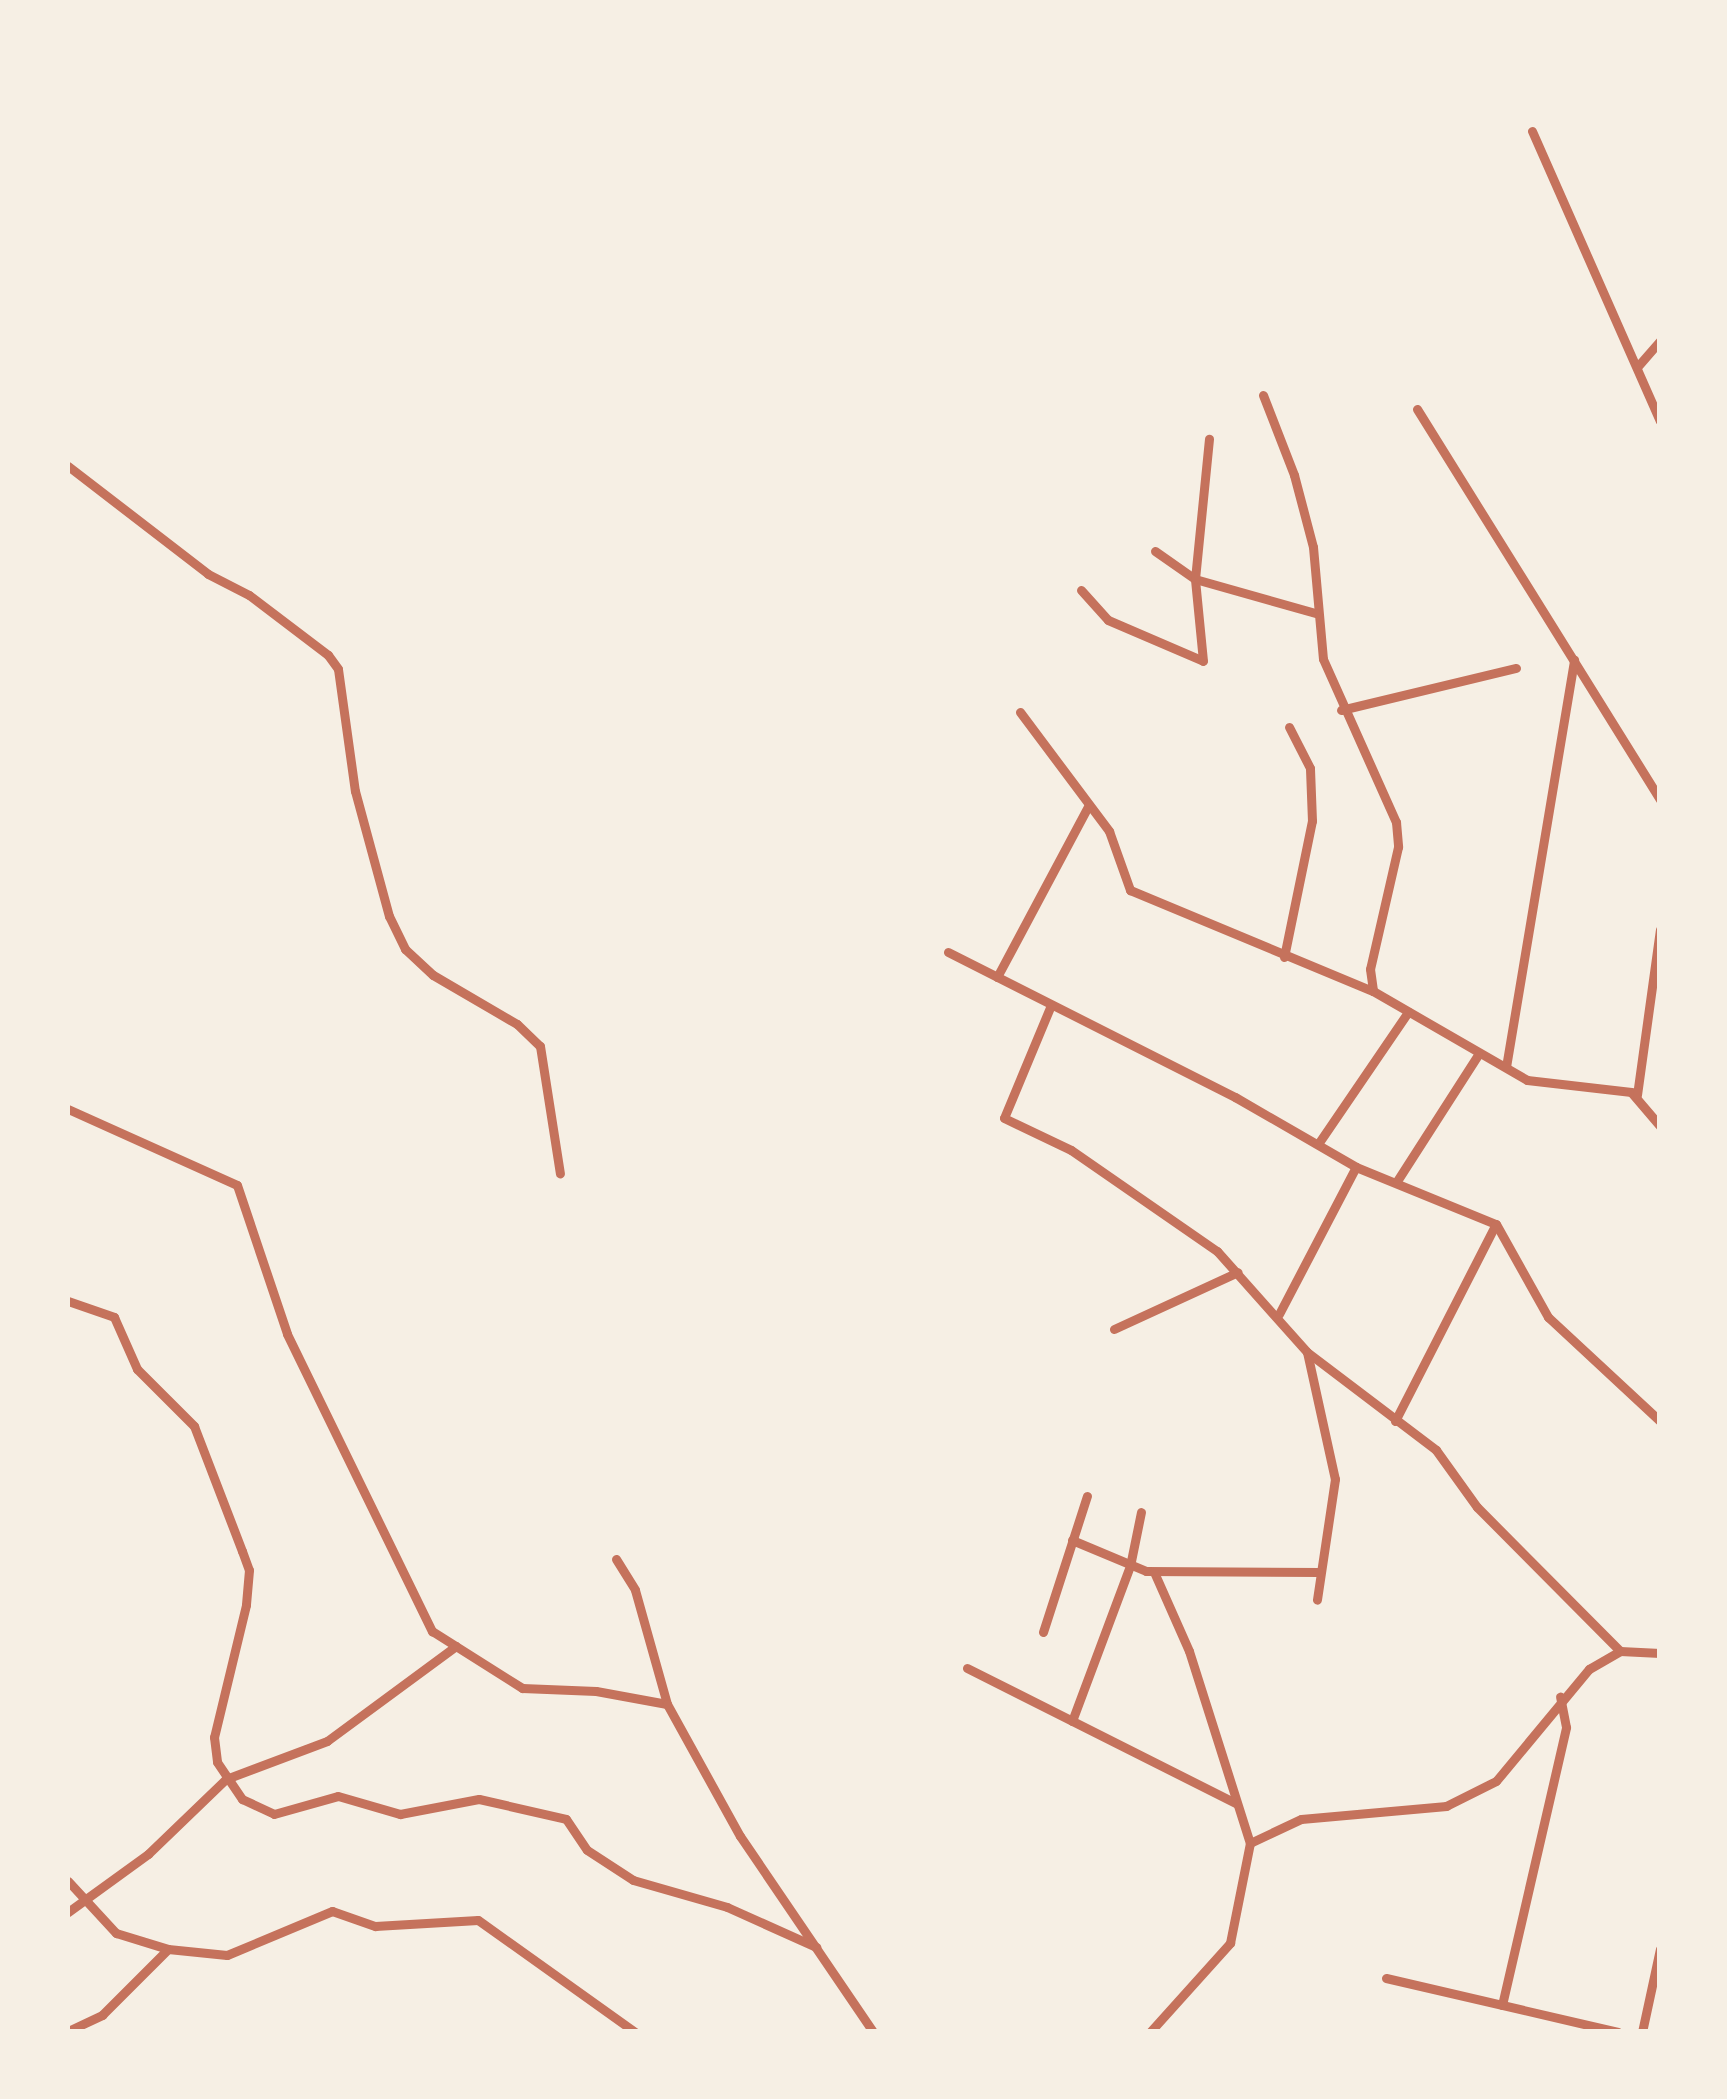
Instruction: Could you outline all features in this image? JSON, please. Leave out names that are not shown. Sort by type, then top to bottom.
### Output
[{"type":"street","points":[[1532,131],[1660,421]]},
{"type":"street","points":[[1638,366],[1660,341]]},
{"type":"street","points":[[1263,395],[1294,475],[1312,547],[1315,613],[1341,710],[1396,822],[1398,848],[1370,969],[1373,991]]},
{"type":"street","points":[[1418,410],[1660,800]]},
{"type":"street","points":[[1082,590],[1108,620],[1202,661],[1195,579],[1209,438]]},
{"type":"street","points":[[68,466],[208,574],[249,595],[328,654],[338,670],[354,791],[389,916],[405,949],[433,975],[518,1024],[540,1046],[560,1173]]},
{"type":"street","points":[[1155,551],[1195,579],[1315,613]]},
{"type":"street","points":[[1506,1068],[1574,660]]},
{"type":"street","points":[[1341,710],[1516,668]]},
{"type":"street","points":[[1020,712],[1109,830],[1130,890],[1373,991],[1527,1080],[1636,1095],[1660,1126]]},
{"type":"street","points":[[1284,957],[1312,821],[1310,768],[1288,727]]},
{"type":"street","points":[[997,977],[1089,805]]},
{"type":"street","points":[[1636,1095],[1660,930]]},
{"type":"street","points":[[948,952],[1356,1167],[1496,1224],[1548,1317],[1660,1421]]},
{"type":"street","points":[[1050,1005],[1004,1118],[1071,1150],[1238,1272],[1279,1314],[1307,1352],[1436,1450],[1477,1506],[1620,1650]]},
{"type":"street","points":[[1318,1144],[1408,1012]]},
{"type":"street","points":[[1397,1181],[1478,1055]]},
{"type":"street","points":[[68,1109],[237,1185],[274,1304],[318,1385],[385,1544],[432,1631],[522,1688],[596,1691],[667,1704]]},
{"type":"street","points":[[1279,1314],[1356,1167]]},
{"type":"street","points":[[1395,1421],[1496,1224]]},
{"type":"street","points":[[1114,1329],[1238,1272]]},
{"type":"street","points":[[68,1300],[114,1317],[137,1369],[194,1426],[246,1561],[246,1605],[216,1715],[217,1762],[226,1779],[261,1812],[338,1796],[400,1814],[480,1799],[566,1818],[587,1850],[633,1880],[726,1907],[816,1947]]},
{"type":"street","points":[[1307,1352],[1334,1478],[1317,1600]]},
{"type":"street","points":[[1043,1632],[1087,1496]]},
{"type":"street","points":[[1072,1721],[1130,1566],[1141,1512]]},
{"type":"street","points":[[1072,1540],[1130,1566],[1154,1572],[1320,1572]]},
{"type":"street","points":[[616,1559],[635,1590],[667,1704],[740,1836],[873,2032]]},
{"type":"street","points":[[1152,2029],[1230,1943],[1250,1843],[1188,1651],[1154,1572]]},
{"type":"street","points":[[68,1912],[82,1898],[148,1854],[226,1779],[327,1741],[456,1646]]},
{"type":"street","points":[[1250,1843],[1301,1819],[1446,1806],[1496,1781],[1560,1697],[1620,1650],[1660,1652]]},
{"type":"street","points":[[967,1668],[1236,1803]]},
{"type":"street","points":[[1502,2005],[1566,1727],[1560,1697]]},
{"type":"street","points":[[68,1880],[116,1933],[168,1949],[227,1955],[332,1912],[375,1926],[478,1920],[635,2032]]},
{"type":"street","points":[[68,2031],[102,2015],[168,1949]]},
{"type":"street","points":[[1642,2032],[1660,1949]]},
{"type":"street","points":[[1386,1978],[1618,2032]]},
{"type":"street","points":[[1152,2029],[1169,2032]]}]
